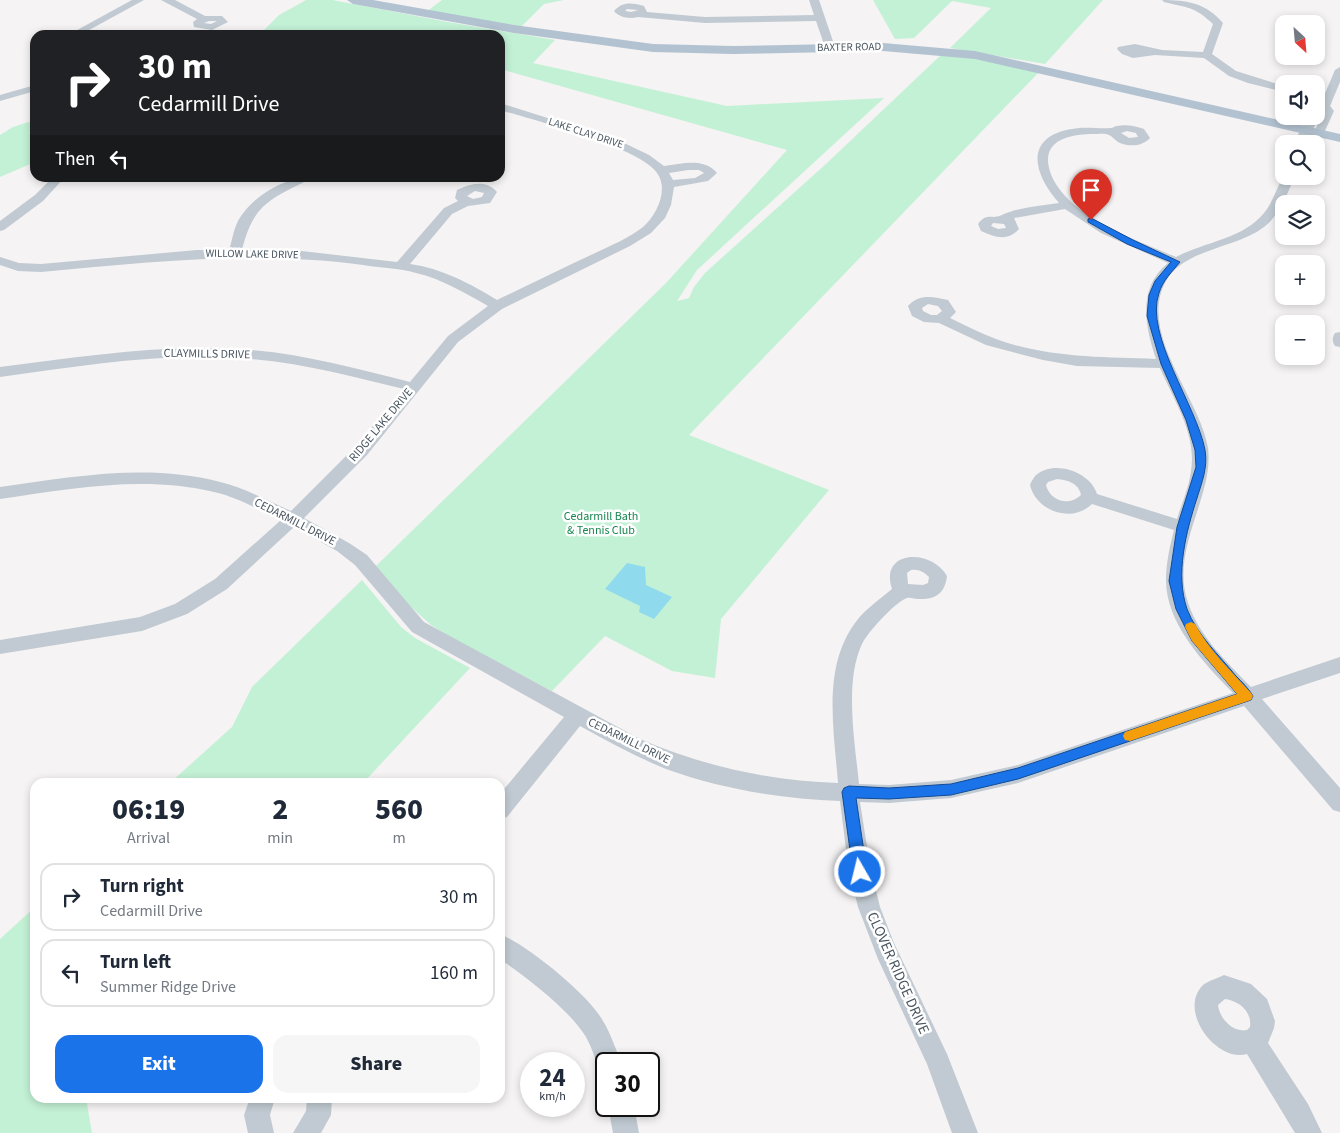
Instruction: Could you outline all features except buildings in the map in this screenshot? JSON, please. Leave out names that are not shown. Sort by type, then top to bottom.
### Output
[{"type":"main road","name":"BAXTER ROAD","points":[[353,0],[514,29],[653,48],[733,50],[903,47],[994,58],[1309,135]]},
{"type":"main road","name":"BAXTER ROAD","points":[[1325,137],[1340,138]]},
{"type":"street","points":[[82,30],[139,0]]},
{"type":"street","points":[[166,0],[204,18]]},
{"type":"street","points":[[814,0],[830,47]]},
{"type":"street","points":[[1167,0],[1189,2],[1203,9],[1218,22],[1207,55]]},
{"type":"street","points":[[639,14],[666,18],[705,20],[819,18]]},
{"type":"street","points":[[1154,52],[1207,55],[1217,66],[1226,71],[1252,81],[1275,86]]},
{"type":"street","points":[[1325,96],[1340,70]]},
{"type":"street","points":[[0,98],[30,89]]},
{"type":"street","points":[[1325,107],[1329,111],[1325,117]]},
{"type":"street","name":"LAKE CLAY DRIVE","points":[[505,108],[632,149],[665,177]]},
{"type":"street","points":[[1114,132],[1085,130],[1061,135],[1052,140],[1043,148],[1041,158],[1045,173],[1051,185],[1068,205],[1104,228],[1176,262]]},
{"type":"street","name":"RIDGE LAKE DRIVE","points":[[0,647],[142,624],[181,609],[221,584],[293,519],[361,451],[453,339],[497,306],[625,243],[647,230],[659,218],[665,205],[665,177]]},
{"type":"street","points":[[0,227],[39,198],[54,182]]},
{"type":"street","points":[[234,253],[244,221],[250,213],[267,199],[295,182]]},
{"type":"street","points":[[1285,185],[1274,210],[1259,225],[1240,236],[1212,245],[1176,262],[1160,281],[1154,295],[1151,316],[1166,364],[1191,420],[1200,450],[1201,467],[1182,527],[1175,581],[1182,609],[1196,637],[1340,803]]},
{"type":"street","points":[[401,266],[448,211],[467,202]]},
{"type":"street","points":[[1004,220],[1010,215],[1068,205]]},
{"type":"street","name":"WILLOW LAKE DRIVE","points":[[0,262],[18,267],[41,268],[145,257],[234,253],[293,254],[418,269],[462,285],[497,306]]},
{"type":"street","points":[[940,319],[992,342],[1043,356],[1077,361],[1166,364]]},
{"type":"street","points":[[1340,336],[1338,339],[1340,343]]},
{"type":"street","name":"CLAYMILLS DRIVE","points":[[0,372],[122,357],[210,352],[284,358],[412,387]]},
{"type":"street","name":"CEDARMILL DRIVE","points":[[0,493],[79,482],[136,478],[186,481],[218,487],[245,497],[293,519],[343,547],[361,560],[418,627],[577,716],[633,745],[672,762],[710,774],[804,791],[889,794],[951,790],[1018,774],[1340,665]]},
{"type":"street","points":[[1089,497],[1182,527]]},
{"type":"street","name":"CLOVER RIDGE DRIVE","points":[[902,592],[863,625],[852,642],[845,659],[842,683],[849,792],[860,872],[869,907],[885,949],[920,1021],[954,1100],[964,1133]]},
{"type":"street","points":[[505,804],[577,716]]},
{"type":"street","points":[[505,948],[533,968],[565,995],[594,1028],[605,1052]]},
{"type":"street","points":[[1253,1041],[1298,1112],[1309,1133]]},
{"type":"street","points":[[261,1103],[257,1115],[257,1124],[261,1133]]},
{"type":"street","points":[[306,1133],[318,1115],[319,1103]]},
{"type":"street","points":[[623,1117],[626,1133]]},
{"type":"green space","points":[[306,0],[332,0],[496,30],[264,30],[279,15]]},
{"type":"green space","points":[[442,0],[564,0],[544,4],[521,27],[426,12]]},
{"type":"green space","points":[[873,0],[1103,0],[1045,64],[950,48],[991,8],[952,1],[914,38],[895,39]]},
{"type":"green space","name":"Cedarmill Bath & Tennis Club","points":[[505,32],[555,40],[533,63],[727,106],[884,98],[697,270],[677,301],[689,298],[694,287],[705,273],[827,163],[942,54],[970,57],[1040,71],[689,435],[829,490],[721,619],[715,678],[672,671],[605,636],[552,691],[460,643],[431,625],[410,606],[376,566],[666,283],[787,150],[505,70]]},
{"type":"green space","points":[[30,122],[30,164],[0,177],[0,135],[13,127]]},
{"type":"green space","points":[[362,580],[401,627],[415,638],[470,668],[368,778],[175,778],[232,727],[252,687]]},
{"type":"green space","points":[[30,912],[30,1103],[87,1103],[92,1133],[0,1133],[0,939]]},
{"type":"water","points":[[627,563],[645,567],[646,585],[672,597],[654,619],[639,612],[640,606],[605,589]]},
{"type":"slow traffic","points":[[1130,736],[1247,696],[1219,666],[1196,637],[1191,627]]},
{"type":"route","points":[[860,872],[849,792],[889,794],[951,790],[1018,774],[1247,696],[1219,666],[1196,637],[1182,609],[1175,581],[1182,527],[1201,467],[1197,437],[1166,364],[1151,316],[1154,295],[1160,281],[1176,262],[1130,242],[1091,220]]}]
